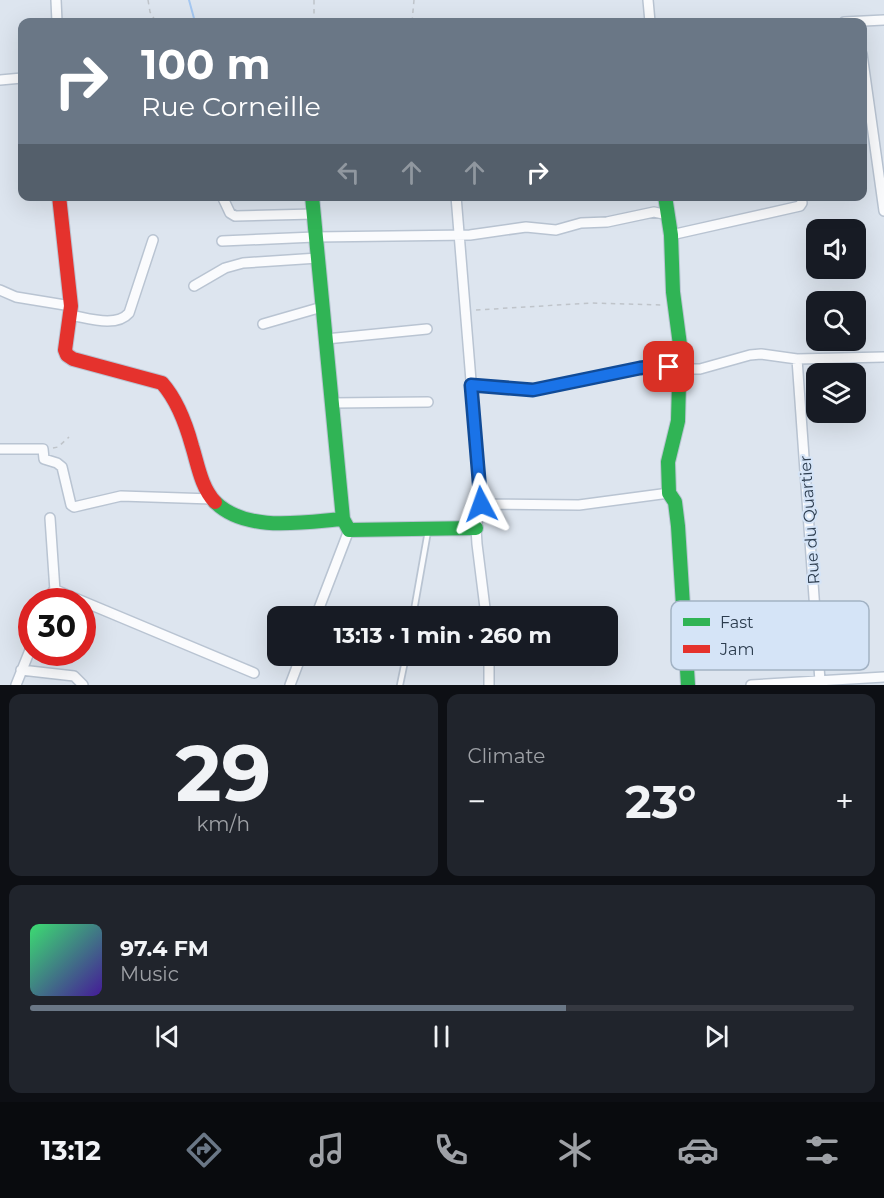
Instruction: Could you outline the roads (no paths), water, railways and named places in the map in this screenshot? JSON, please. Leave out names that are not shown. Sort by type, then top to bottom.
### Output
[{"type":"street","points":[[56,0],[57,18]]},
{"type":"street","points":[[648,0],[650,18]]},
{"type":"street","points":[[867,21],[884,20]]},
{"type":"street","points":[[0,80],[18,78]]},
{"type":"street","points":[[867,90],[884,211]]},
{"type":"street","points":[[59,201],[70,310],[65,350],[67,355],[73,359],[162,383],[178,408],[212,499],[226,510],[245,519],[261,521],[428,529],[476,528]]},
{"type":"street","points":[[225,201],[235,216],[314,214]]},
{"type":"street","points":[[313,201],[346,525],[319,606]]},
{"type":"street","points":[[456,201],[481,504],[476,528],[477,544],[485,606]]},
{"type":"street","points":[[666,201],[671,235],[675,306],[681,345],[678,420],[668,462],[669,493],[675,502],[683,601]]},
{"type":"street","points":[[671,235],[800,206],[802,201]]},
{"type":"street","points":[[222,240],[486,234],[526,227],[556,230],[581,223],[607,222],[654,212],[668,215]]},
{"type":"street","points":[[1,293],[116,322],[129,314],[153,240]]},
{"type":"street","points":[[194,285],[225,267],[243,263],[318,258]]},
{"type":"street","points":[[263,324],[322,307]]},
{"type":"street","points":[[326,339],[427,329]]},
{"type":"street","points":[[471,385],[533,390],[640,368],[657,366],[700,369],[750,355],[762,354],[797,359],[884,357]]},
{"type":"street","name":"Rue du Quartier","points":[[797,359],[814,601]]},
{"type":"street","points":[[332,403],[428,402]]},
{"type":"street","points":[[0,448],[43,449],[44,459],[57,463],[64,472],[71,505],[74,507],[121,496],[212,499]]},
{"type":"street","points":[[481,504],[579,505],[669,493]]},
{"type":"street","points":[[50,518],[52,588]]},
{"type":"street","points":[[96,613],[254,673]]},
{"type":"street","points":[[16,685],[23,666]]},
{"type":"street","points":[[291,685],[298,666]]},
{"type":"street","points":[[489,666],[489,685]]},
{"type":"street","points":[[21,670],[74,676],[83,685]]},
{"type":"street","points":[[687,670],[688,685]]},
{"type":"street","name":"Rue du Quartier","points":[[819,670],[820,681]]},
{"type":"street","points":[[751,685],[884,677]]},
{"type":"lane","points":[[415,606],[428,529]]},
{"type":"lane","points":[[400,685],[404,666]]},
{"type":"waterway","points":[[189,0],[194,18]]}]
